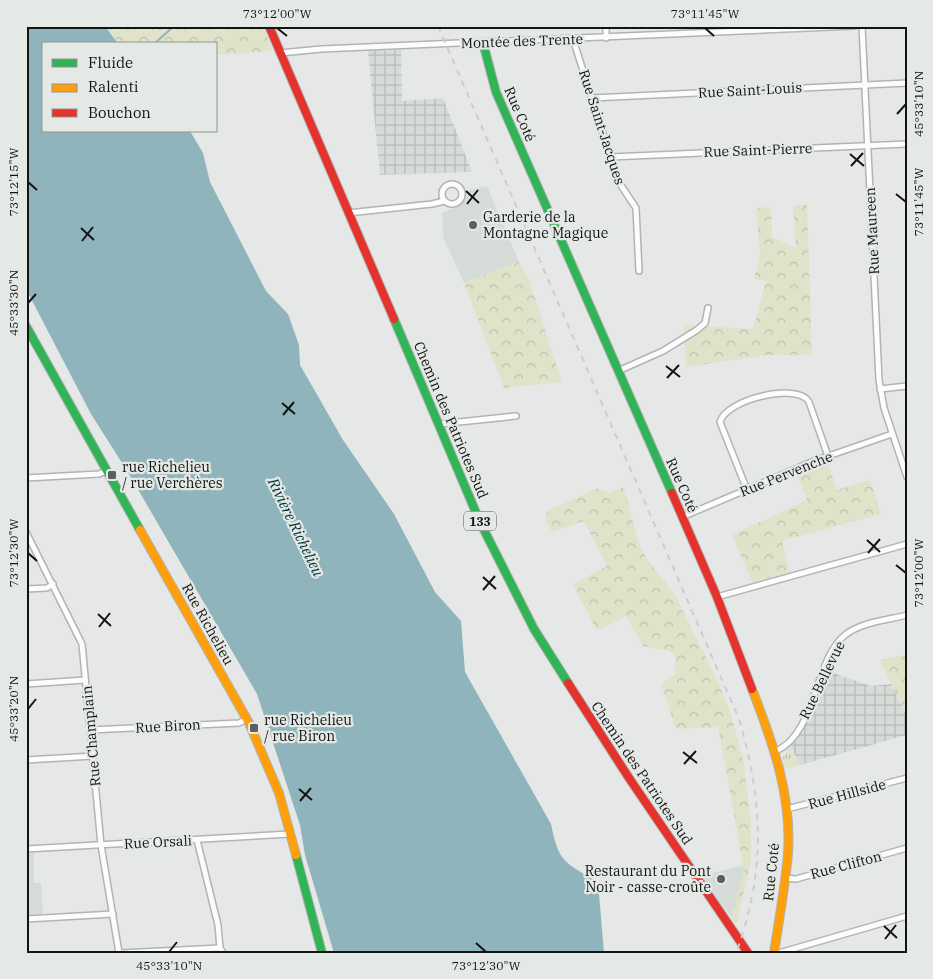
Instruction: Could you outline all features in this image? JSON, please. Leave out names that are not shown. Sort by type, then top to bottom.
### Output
[{"type":"main road","name":"Chemin des Patriotes Sud","points":[[269,26],[484,531],[544,648],[748,953]]},
{"type":"main road","name":"Rue Coté","points":[[483,43],[496,92],[717,597],[776,751],[786,810],[788,853],[774,953]]},
{"type":"main road","name":"Rue Richelieu","points":[[26,326],[106,471],[207,646],[274,779],[322,953]]},
{"type":"street","points":[[606,26],[606,38]]},
{"type":"street","name":"Montée des Trente","points":[[280,54],[311,50],[573,40],[854,26]]},
{"type":"street","name":"Rue Maureen","points":[[862,26],[880,389],[892,434],[907,477]]},
{"type":"street","name":"Rue Saint-Jacques","points":[[573,40],[620,186],[636,208],[639,271]]},
{"type":"street","name":"Rue Saint-Louis","points":[[592,98],[907,83]]},
{"type":"street","name":"Rue Saint-Pierre","points":[[610,157],[907,144]]},
{"type":"street","points":[[348,213],[444,201],[453,204],[459,201],[462,192],[458,186],[448,184],[443,188],[441,195],[444,201]]},
{"type":"street","points":[[618,371],[657,354],[697,330],[705,323],[708,308]]},
{"type":"street","points":[[880,389],[907,386]]},
{"type":"street","points":[[747,490],[720,424],[723,415],[747,399],[796,393],[804,395],[809,402],[828,456]]},
{"type":"street","points":[[440,424],[516,416]]},
{"type":"street","name":"Rue Pervenche","points":[[682,517],[828,456],[892,434]]},
{"type":"street","points":[[26,478],[99,474],[106,471]]},
{"type":"street","name":"Rue Champlain","points":[[26,532],[81,639],[101,845],[120,953]]},
{"type":"street","points":[[717,597],[907,544]]},
{"type":"street","points":[[26,589],[47,588],[53,584]]},
{"type":"street","name":"Rue Bellevue","points":[[776,751],[787,745],[803,722],[834,649],[842,637],[857,628],[907,614]]},
{"type":"street","points":[[26,684],[85,680]]},
{"type":"street","name":"Rue Biron","points":[[90,730],[239,723],[245,720]]},
{"type":"street","points":[[26,760],[92,756]]},
{"type":"street","name":"Rue Hillside","points":[[786,810],[907,778]]},
{"type":"street","name":"Rue Orsali","points":[[26,849],[290,834]]},
{"type":"street","points":[[120,953],[221,950],[218,925],[197,840]]},
{"type":"street","name":"Rue Clifton","points":[[785,878],[796,878],[907,848]]},
{"type":"street","points":[[26,919],[113,914]]},
{"type":"street","points":[[779,953],[907,916]]},
{"type":"shaded area","points":[[401,50],[402,101],[443,98],[472,172],[380,175],[368,51]]},
{"type":"shaded area","name":"Garderie de la Montagne Magique","points":[[487,186],[519,262],[464,283],[443,237],[442,213],[461,205],[469,190]]},
{"type":"shaded area","points":[[827,671],[871,686],[891,684],[907,716],[907,735],[800,765],[791,747],[805,727]]},
{"type":"shaded area","points":[[34,853],[34,883],[41,883],[43,914],[26,915],[26,854]]},
{"type":"shaded area","points":[[743,865],[744,870],[732,918],[701,876]]},
{"type":"green space","points":[[106,26],[263,26],[273,51],[218,55],[218,42],[117,42]]},
{"type":"green space","points":[[807,204],[812,355],[767,355],[686,367],[684,325],[753,329],[766,281],[754,279],[760,254],[756,208],[771,207],[772,237],[796,248],[793,206]]},
{"type":"green space","points":[[519,262],[529,280],[562,382],[504,388],[464,283]]},
{"type":"green space","points":[[827,461],[837,490],[870,479],[881,514],[782,541],[790,572],[752,582],[732,535],[807,500],[796,473]]},
{"type":"green space","points":[[624,487],[638,541],[647,559],[674,593],[715,676],[730,711],[744,763],[751,824],[751,861],[736,925],[732,918],[744,870],[718,727],[676,729],[661,684],[675,674],[675,656],[671,651],[643,646],[626,616],[597,631],[573,584],[607,566],[584,521],[552,532],[546,520],[547,511],[598,488],[610,493]]},
{"type":"green space","points":[[907,654],[907,716],[880,660]]},
{"type":"green space","points":[[791,747],[800,765],[783,769],[783,757]]},
{"type":"water","name":"Rivière Richelieu","points":[[26,26],[105,26],[117,42],[42,42],[42,132],[191,132],[203,153],[210,182],[266,291],[288,314],[299,345],[300,365],[343,440],[394,514],[435,592],[461,621],[465,672],[551,824],[561,855],[565,861],[598,882],[604,953],[334,953],[305,855],[300,825],[257,694],[129,474],[91,414],[26,289]]},
{"type":"waterway","points":[[156,42],[174,26]]},
{"type":"railway","points":[[438,26],[739,719],[753,778],[758,836],[752,894],[746,923],[736,953]]},
{"type":"traffic: fast","points":[[483,43],[496,92],[672,493]]},
{"type":"traffic: fast","points":[[394,319],[480,522],[534,629],[568,683]]},
{"type":"traffic: fast","points":[[26,326],[140,530]]},
{"type":"traffic: fast","points":[[296,855],[322,953]]},
{"type":"traffic: slow","points":[[140,530],[249,723],[279,793],[296,855]]},
{"type":"traffic: slow","points":[[752,689],[774,750],[787,811],[788,854],[774,953]]},
{"type":"traffic: jam","points":[[269,26],[394,319]]},
{"type":"traffic: jam","points":[[672,493],[717,597],[752,689]]},
{"type":"traffic: jam","points":[[568,683],[629,778],[748,953]]},
{"type":"place","name":"Garderie de la Montagne Magique","points":[[473,225]]},
{"type":"place","name":"rue Richelieu / rue Verchères","points":[[112,475]]},
{"type":"place","name":"rue Richelieu / rue Biron","points":[[254,728]]},
{"type":"place","name":"Restaurant du Pont Noir - casse-croûte","points":[[721,879]]}]
